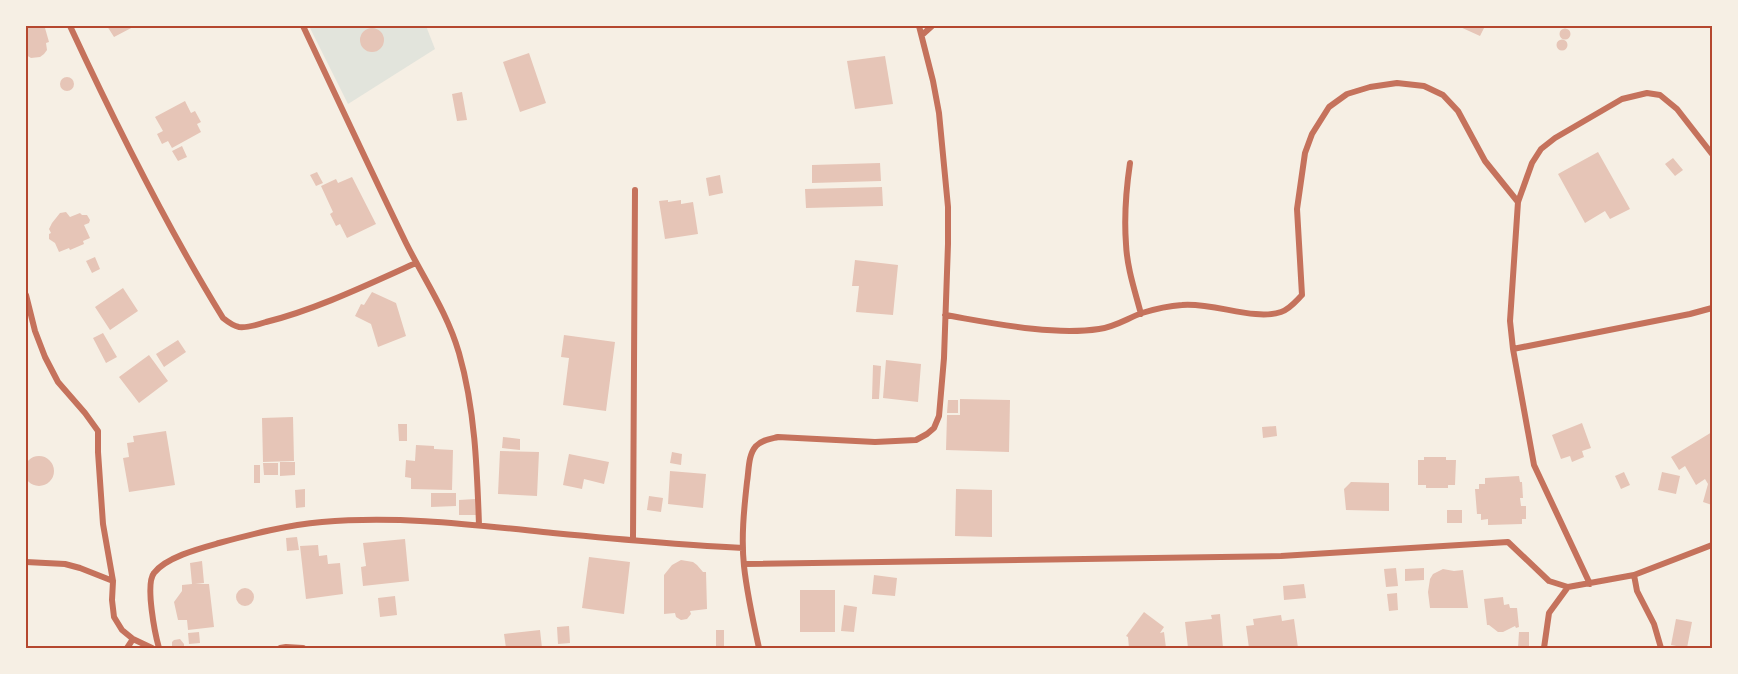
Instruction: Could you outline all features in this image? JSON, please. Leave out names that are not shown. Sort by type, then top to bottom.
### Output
[{"type":"street","points":[[70,26],[170,229],[223,318],[231,324],[237,327],[247,327],[281,319],[416,263]]},
{"type":"street","points":[[303,26],[416,263],[441,306],[453,334],[465,377],[475,444],[479,525]]},
{"type":"street","points":[[759,648],[748,599],[743,548],[750,460],[757,445],[765,440],[778,437],[875,442],[916,440],[934,428],[939,416],[948,244],[946,179],[939,113],[919,26]]},
{"type":"street","points":[[922,34],[932,26]]},
{"type":"street","points":[[945,315],[1013,327],[1068,330],[1100,329],[1164,307],[1185,304],[1266,315],[1283,312],[1302,295],[1297,209],[1305,153],[1312,134],[1329,108],[1347,94],[1370,87],[1397,83],[1424,86],[1443,95],[1458,111],[1485,161],[1518,202]]},
{"type":"street","points":[[1590,584],[1534,465],[1510,321],[1518,202],[1532,163],[1541,149],[1555,138],[1622,99],[1647,93],[1660,95],[1677,109],[1713,154]]},
{"type":"street","points":[[1130,163],[1126,189],[1126,244],[1130,272],[1141,314]]},
{"type":"street","points":[[633,540],[635,190]]},
{"type":"street","points":[[26,296],[35,331],[58,382],[98,431],[104,524],[113,581],[114,617],[122,630],[133,639],[152,648]]},
{"type":"street","points":[[1514,349],[1713,308]]},
{"type":"street","points":[[159,648],[151,607],[152,577],[161,566],[180,556],[257,533],[320,522],[408,520],[743,548]]},
{"type":"street","points":[[744,564],[1281,556],[1508,543],[1549,581],[1568,587],[1634,575],[1713,545]]},
{"type":"street","points":[[26,562],[80,567],[113,581]]},
{"type":"street","points":[[1634,575],[1637,591],[1654,624],[1661,648]]},
{"type":"street","points":[[1545,648],[1549,613],[1568,587]]},
{"type":"street","points":[[127,648],[133,639]]},
{"type":"street","points":[[280,648],[303,648]]},
{"type":"shaded area","points":[[309,26],[426,26],[435,49],[348,104]]},
{"type":"building","points":[[26,26],[47,26],[45,28],[49,42],[46,43],[47,50],[40,57],[31,58],[26,55]]},
{"type":"building","points":[[107,26],[135,26],[114,37]]},
{"type":"building","points":[[1458,26],[1485,26],[1480,36]]},
{"type":"building","points":[[372,28],[381,31],[384,40],[381,49],[372,52],[363,49],[360,40],[363,31]]},
{"type":"building","points":[[1565,28],[1571,34],[1565,40],[1559,34]]},
{"type":"building","points":[[1562,39],[1568,45],[1562,51],[1556,45]]},
{"type":"building","points":[[529,53],[546,103],[520,112],[503,62]]},
{"type":"building","points":[[885,56],[893,104],[855,109],[847,61]]},
{"type":"building","points":[[64,77],[70,77],[74,84],[70,91],[64,91],[60,87],[60,81]]},
{"type":"building","points":[[462,92],[467,120],[457,121],[452,94]]},
{"type":"building","points":[[185,101],[191,113],[195,111],[201,122],[197,124],[201,132],[172,148],[168,141],[162,144],[157,134],[163,131],[155,117]]},
{"type":"building","points":[[182,146],[187,157],[178,161],[172,151]]},
{"type":"building","points":[[1598,152],[1630,209],[1610,219],[1605,211],[1585,223],[1558,174]]},
{"type":"building","points":[[1673,158],[1683,170],[1675,176],[1665,164]]},
{"type":"building","points":[[880,163],[881,181],[812,183],[812,165]]},
{"type":"building","points":[[317,172],[323,183],[316,186],[310,175]]},
{"type":"building","points":[[720,175],[723,193],[709,196],[706,178]]},
{"type":"building","points":[[352,177],[376,224],[347,238],[340,224],[336,226],[330,214],[333,212],[321,186],[336,179],[338,183]]},
{"type":"building","points":[[882,187],[883,206],[806,208],[805,189]]},
{"type":"building","points":[[668,200],[668,202],[681,200],[681,204],[693,202],[698,234],[665,239],[659,201]]},
{"type":"building","points":[[66,212],[70,217],[80,213],[87,215],[90,220],[84,225],[90,238],[83,241],[84,244],[59,252],[55,243],[49,239],[51,233],[49,229],[60,213]]},
{"type":"building","points":[[95,257],[100,269],[92,273],[86,261]]},
{"type":"building","points":[[855,260],[898,265],[893,315],[856,312],[859,286],[852,286]]},
{"type":"building","points":[[123,288],[138,311],[110,330],[95,307]]},
{"type":"building","points":[[372,292],[396,303],[406,336],[378,347],[371,324],[355,316],[361,304],[364,305]]},
{"type":"building","points":[[103,333],[117,357],[106,363],[93,338]]},
{"type":"building","points":[[564,335],[615,342],[606,411],[563,405],[569,358],[561,357]]},
{"type":"building","points":[[178,340],[186,352],[164,367],[156,354]]},
{"type":"building","points":[[149,355],[168,381],[139,403],[119,377]]},
{"type":"building","points":[[886,360],[921,364],[918,402],[883,398]]},
{"type":"building","points":[[873,365],[881,366],[879,399],[872,399]]},
{"type":"building","points":[[960,399],[1010,400],[1009,452],[946,450],[947,415],[960,415]]},
{"type":"building","points":[[948,400],[958,400],[958,413],[947,413]]},
{"type":"building","points":[[293,417],[294,461],[263,462],[262,418]]},
{"type":"building","points":[[1582,423],[1591,448],[1582,451],[1584,457],[1572,462],[1570,456],[1561,459],[1552,435]]},
{"type":"building","points":[[398,424],[407,424],[407,441],[399,441]]},
{"type":"building","points":[[1276,426],[1277,436],[1263,438],[1262,427]]},
{"type":"building","points":[[166,431],[175,485],[129,492],[123,458],[129,457],[127,443],[134,442],[133,436]]},
{"type":"building","points":[[1712,432],[1712,505],[1703,502],[1708,484],[1705,479],[1696,485],[1685,466],[1679,470],[1671,457]]},
{"type":"building","points":[[503,437],[520,439],[520,450],[502,448]]},
{"type":"building","points":[[416,445],[453,450],[452,490],[411,489],[411,478],[405,477],[406,460],[415,461]]},
{"type":"building","points":[[500,451],[539,452],[537,496],[498,494]]},
{"type":"building","points":[[672,452],[682,454],[681,465],[670,463]]},
{"type":"building","points":[[569,454],[609,462],[604,484],[584,479],[582,489],[563,485]]},
{"type":"building","points":[[39,456],[49,461],[54,471],[49,481],[39,486],[29,481],[24,471],[29,461]]},
{"type":"building","points":[[1424,457],[1446,457],[1446,460],[1456,460],[1455,485],[1448,485],[1448,488],[1426,488],[1426,485],[1418,485],[1418,460],[1424,460]]},
{"type":"building","points":[[280,462],[295,462],[295,475],[280,476]]},
{"type":"building","points":[[263,463],[278,463],[278,475],[264,475]]},
{"type":"building","points":[[254,465],[260,465],[260,483],[254,483]]},
{"type":"building","points":[[670,471],[706,474],[703,508],[668,504]]},
{"type":"building","points":[[1624,472],[1630,485],[1621,489],[1615,476]]},
{"type":"building","points":[[1662,472],[1680,476],[1676,494],[1658,490]]},
{"type":"building","points":[[1519,476],[1522,482],[1521,506],[1526,506],[1526,519],[1522,519],[1522,524],[1488,525],[1488,519],[1481,520],[1481,514],[1477,514],[1475,489],[1479,489],[1479,484],[1485,484],[1485,478]]},
{"type":"building","points":[[1351,482],[1389,483],[1389,511],[1346,510],[1344,489]]},
{"type":"building","points":[[305,489],[305,507],[296,508],[295,490]]},
{"type":"building","points":[[956,489],[992,490],[992,537],[955,536]]},
{"type":"building","points":[[431,493],[456,493],[456,506],[431,507]]},
{"type":"building","points":[[649,496],[663,498],[661,512],[647,510]]},
{"type":"building","points":[[475,499],[476,515],[459,515],[459,500]]},
{"type":"building","points":[[1447,510],[1462,510],[1462,523],[1447,523]]},
{"type":"building","points":[[297,537],[299,550],[287,551],[286,538]]},
{"type":"building","points":[[405,539],[409,581],[363,586],[361,567],[366,566],[363,543]]},
{"type":"building","points":[[318,545],[319,556],[327,555],[328,564],[340,563],[343,594],[306,599],[300,546]]},
{"type":"building","points":[[589,557],[630,562],[624,614],[582,608]]},
{"type":"building","points":[[681,560],[693,562],[703,572],[706,572],[707,609],[690,611],[691,614],[687,619],[681,620],[676,617],[675,613],[664,614],[664,575],[672,565]]},
{"type":"building","points":[[202,561],[204,583],[195,584],[209,584],[214,627],[188,630],[187,620],[178,620],[174,602],[182,591],[182,585],[192,584],[190,563]]},
{"type":"building","points":[[1396,568],[1398,586],[1386,587],[1384,569]]},
{"type":"building","points":[[1424,568],[1424,580],[1405,581],[1405,569]]},
{"type":"building","points":[[1443,569],[1463,570],[1468,608],[1430,608],[1428,592],[1430,579],[1433,574]]},
{"type":"building","points":[[874,575],[897,578],[895,596],[872,594]]},
{"type":"building","points":[[1304,584],[1306,598],[1284,600],[1283,586]]},
{"type":"building","points":[[241,588],[249,588],[254,593],[252,604],[241,606],[236,601],[236,593]]},
{"type":"building","points":[[800,590],[835,590],[835,632],[800,632]]},
{"type":"building","points":[[1397,593],[1398,610],[1389,611],[1387,594]]},
{"type":"building","points":[[395,596],[397,615],[380,617],[378,598]]},
{"type":"building","points":[[1503,597],[1504,605],[1509,604],[1510,608],[1517,608],[1519,627],[1515,626],[1498,632],[1487,625],[1484,599]]},
{"type":"building","points":[[844,605],[857,607],[854,632],[841,631]]},
{"type":"building","points":[[1144,612],[1164,627],[1160,633],[1164,632],[1166,648],[1129,648],[1126,636]]},
{"type":"building","points":[[1220,614],[1223,648],[1188,648],[1185,622],[1212,619],[1211,615]]},
{"type":"building","points":[[1281,615],[1282,621],[1294,619],[1298,648],[1249,648],[1246,626],[1254,625],[1253,619]]},
{"type":"building","points":[[1676,619],[1692,622],[1687,648],[1671,645]]},
{"type":"building","points":[[569,626],[570,643],[558,644],[557,627]]},
{"type":"building","points":[[540,630],[542,648],[506,648],[504,634]]},
{"type":"building","points":[[716,630],[724,630],[724,648],[716,648]]},
{"type":"building","points":[[199,632],[200,643],[189,644],[188,633]]},
{"type":"building","points":[[1519,632],[1529,632],[1529,648],[1518,648]]},
{"type":"building","points":[[180,639],[184,648],[172,648],[172,642]]}]
